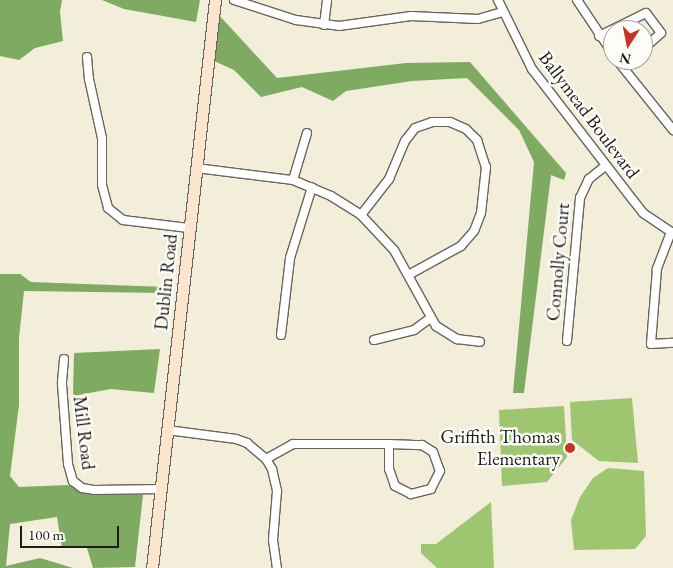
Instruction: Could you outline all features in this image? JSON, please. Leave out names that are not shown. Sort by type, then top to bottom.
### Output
[{"type":"main road","name":"Dublin Road","points":[[152,568],[215,0]]},
{"type":"street","points":[[234,0],[296,20],[324,25],[357,26],[432,16],[478,20],[502,12]]},
{"type":"street","points":[[324,25],[327,0]]},
{"type":"street","name":"Ballymead Boulevard","points":[[498,0],[502,12],[532,69],[643,212],[672,232]]},
{"type":"street","points":[[577,0],[603,41]]},
{"type":"street","points":[[632,20],[646,13],[651,20]]},
{"type":"street","points":[[653,23],[660,33],[653,40]]},
{"type":"street","points":[[599,36],[603,34]]},
{"type":"street","points":[[88,57],[89,79],[101,131],[102,185],[108,208],[123,220],[189,228]]},
{"type":"street","points":[[626,70],[670,120],[673,130]]},
{"type":"street","points":[[361,215],[388,179],[409,134],[423,124],[450,122],[473,134],[486,160],[483,200],[474,231],[461,246],[410,274]]},
{"type":"street","points":[[293,180],[307,132]]},
{"type":"street","name":"Connolly Court","points":[[567,341],[580,198],[589,179],[606,166]]},
{"type":"street","points":[[196,168],[293,180],[312,187],[361,215],[394,250],[410,274],[429,319],[452,337],[480,342]]},
{"type":"street","points":[[281,335],[290,258],[312,187]]},
{"type":"street","points":[[474,231],[481,237]]},
{"type":"street","points":[[672,232],[658,263],[651,344],[673,343]]},
{"type":"street","points":[[374,340],[414,330],[429,319]]},
{"type":"street","name":"Mill Road","points":[[64,359],[62,384],[68,464],[73,481],[82,488],[94,490],[161,489]]},
{"type":"street","points":[[167,430],[236,439],[247,443],[266,459],[272,469],[277,491],[273,540],[277,568]]},
{"type":"street","points":[[266,459],[293,444],[389,444],[422,445],[433,452],[440,471],[431,489],[411,494],[395,486],[389,469],[389,444]]},
{"type":"green space","points":[[0,0],[62,0],[60,12],[63,41],[35,48],[19,60],[0,56]]},
{"type":"green space","points":[[102,0],[200,0],[196,22],[124,9]]},
{"type":"green space","points":[[218,14],[277,78],[406,63],[470,62],[566,173],[564,180],[551,175],[524,393],[513,393],[534,162],[519,130],[467,78],[412,81],[346,91],[333,101],[302,87],[261,97],[234,70],[212,60]]},
{"type":"green space","points":[[0,274],[20,274],[31,282],[166,287],[165,293],[24,291],[19,338],[19,405],[10,476],[19,487],[67,485],[93,495],[143,495],[135,567],[93,568],[87,548],[62,548],[57,517],[10,524],[6,566],[40,558],[73,568],[0,568]]},
{"type":"green space","points":[[160,349],[154,393],[111,389],[73,396],[74,353]]},
{"type":"green space","points":[[632,398],[638,463],[599,461],[572,440],[570,402]]},
{"type":"green space","points":[[564,406],[567,457],[547,482],[502,486],[499,410]]},
{"type":"green space","points":[[608,468],[644,471],[646,536],[635,549],[574,550],[571,520],[580,497],[593,478]]},
{"type":"green space","points":[[491,502],[494,568],[437,568],[421,553],[421,544],[436,544]]},
{"type":"place","name":"Griffith Thomas Elementary","points":[[570,448]]}]
